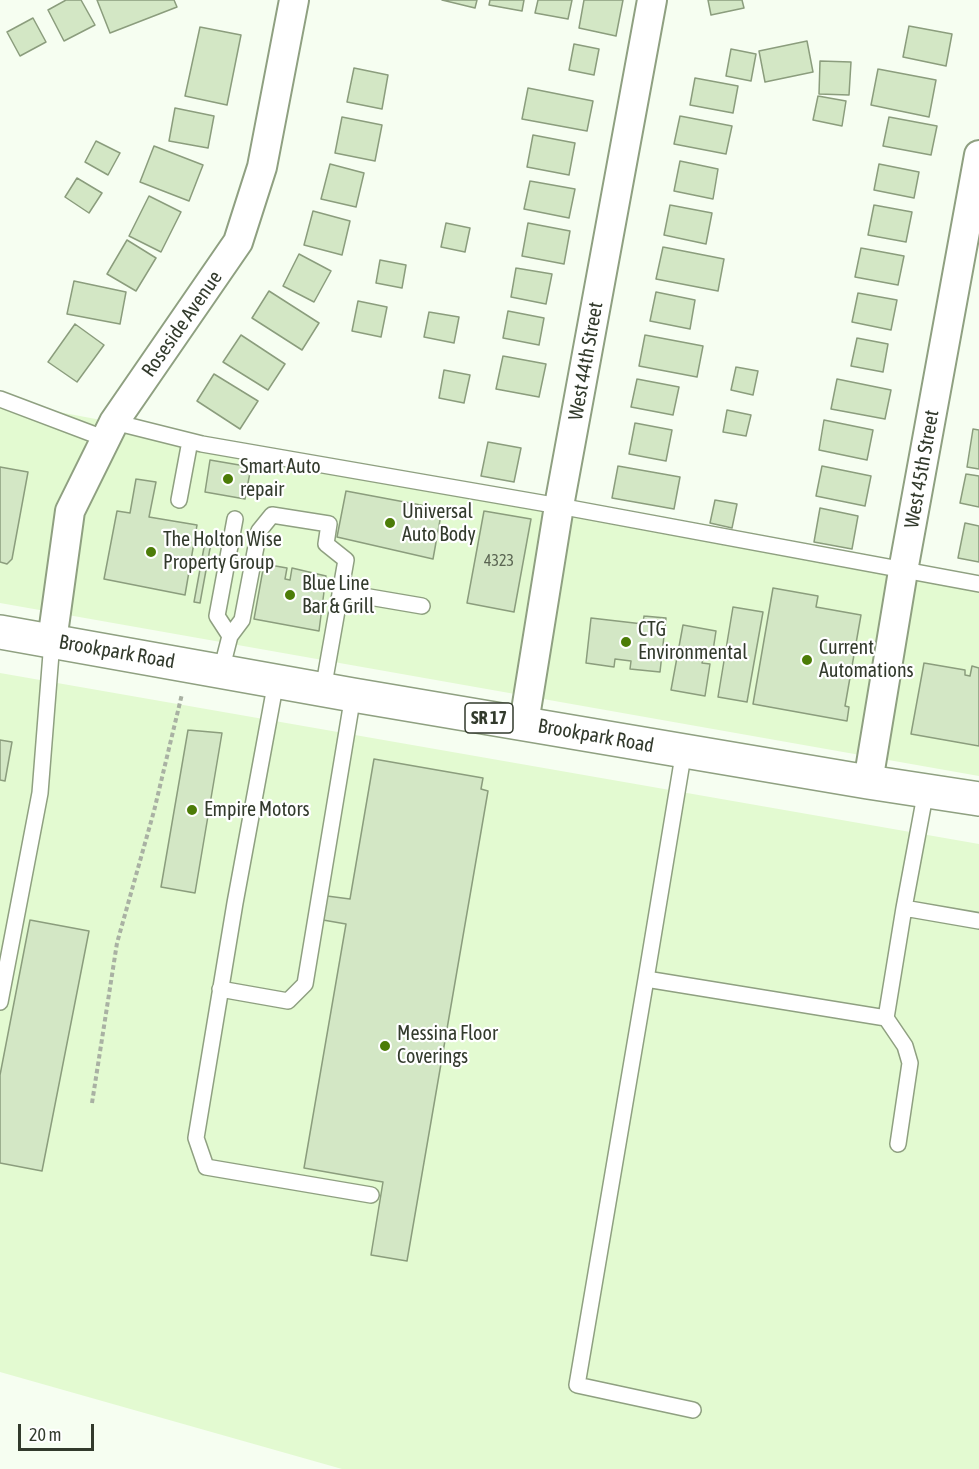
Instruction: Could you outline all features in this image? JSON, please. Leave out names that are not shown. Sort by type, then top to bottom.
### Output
[{"type":"main road","name":"Brookpark Road","points":[[0,632],[338,692],[979,799]]},
{"type":"street","name":"Roseside Avenue","points":[[52,641],[70,512],[110,431],[238,242],[262,167],[294,0]]},
{"type":"street","name":"West 44th Street","points":[[524,723],[559,506],[652,0]]},
{"type":"street","name":"West 45th Street","points":[[868,782],[903,571],[979,155]]},
{"type":"lane","points":[[0,399],[110,431],[190,441],[559,506],[979,584]]},
{"type":"lane","points":[[179,500],[190,441]]},
{"type":"lane","points":[[220,989],[288,1001],[305,984],[338,692],[340,592],[346,560],[326,544],[329,524],[272,515],[259,531],[242,620],[230,636],[221,670]]},
{"type":"lane","points":[[230,636],[217,616],[235,519]]},
{"type":"lane","points":[[340,592],[422,606]]},
{"type":"lane","points":[[0,1002],[40,794],[52,641]]},
{"type":"lane","points":[[276,681],[220,989],[196,1138],[206,1167],[370,1195]]},
{"type":"lane","points":[[684,750],[577,1385],[693,1410]]},
{"type":"lane","points":[[898,1144],[910,1063],[905,1046],[886,1018],[926,790]]},
{"type":"lane","points":[[904,908],[979,921]]},
{"type":"lane","points":[[646,979],[886,1018]]},
{"type":"path","points":[[92,1103],[117,943],[154,811],[189,665]]},
{"type":"shaded area","points":[[0,401],[559,506],[979,578],[979,776],[0,603]]},
{"type":"shaded area","points":[[0,673],[979,844],[979,1469],[342,1469],[0,1372]]},
{"type":"building","points":[[66,0],[81,0],[95,25],[64,41],[48,10]]},
{"type":"building","points":[[97,0],[174,0],[177,7],[110,33]]},
{"type":"building","points":[[442,0],[477,0],[475,8]]},
{"type":"building","points":[[490,0],[524,0],[522,11],[489,5]]},
{"type":"building","points":[[538,0],[572,0],[568,19],[535,13]]},
{"type":"building","points":[[584,0],[623,0],[616,36],[579,28]]},
{"type":"building","points":[[708,0],[742,0],[744,8],[711,15]]},
{"type":"building","points":[[33,18],[46,42],[20,56],[7,32]]},
{"type":"building","points":[[909,26],[952,34],[946,66],[903,57]]},
{"type":"building","points":[[200,27],[241,35],[227,105],[185,96]]},
{"type":"building","points":[[807,41],[813,72],[765,82],[759,51]]},
{"type":"building","points":[[574,44],[599,49],[594,75],[569,70]]},
{"type":"building","points":[[731,49],[756,54],[751,81],[726,76]]},
{"type":"building","points":[[820,61],[851,62],[849,95],[819,94]]},
{"type":"building","points":[[354,68],[388,75],[382,109],[347,102]]},
{"type":"building","points":[[878,69],[936,80],[929,117],[871,105]]},
{"type":"building","points":[[695,78],[738,86],[733,113],[690,105]]},
{"type":"building","points":[[528,88],[593,101],[587,131],[522,119]]},
{"type":"building","points":[[818,96],[846,101],[842,126],[813,120]]},
{"type":"building","points":[[175,108],[214,116],[208,148],[169,141]]},
{"type":"building","points":[[680,116],[732,126],[726,154],[674,144]]},
{"type":"building","points":[[342,117],[382,125],[375,161],[335,153]]},
{"type":"building","points":[[889,117],[937,126],[931,155],[883,146]]},
{"type":"building","points":[[533,135],[575,143],[569,175],[527,167]]},
{"type":"building","points":[[96,141],[120,153],[108,175],[85,162]]},
{"type":"building","points":[[154,146],[203,165],[189,201],[140,182]]},
{"type":"building","points":[[680,161],[718,169],[713,199],[674,191]]},
{"type":"building","points":[[330,164],[364,173],[356,207],[321,199]]},
{"type":"building","points":[[879,164],[919,172],[914,198],[874,190]]},
{"type":"building","points":[[77,178],[102,193],[89,213],[65,197]]},
{"type":"building","points":[[530,181],[575,189],[569,218],[524,209]]},
{"type":"building","points":[[149,196],[181,212],[161,252],[129,236]]},
{"type":"building","points":[[670,205],[712,213],[706,244],[664,235]]},
{"type":"building","points":[[874,205],[912,212],[906,242],[868,235]]},
{"type":"building","points":[[313,211],[350,221],[342,255],[304,245]]},
{"type":"building","points":[[446,223],[470,228],[465,252],[441,247]]},
{"type":"building","points":[[528,223],[570,231],[564,264],[522,256]]},
{"type":"building","points":[[127,240],[156,258],[136,291],[107,274]]},
{"type":"building","points":[[663,247],[724,259],[718,291],[656,279]]},
{"type":"building","points":[[861,248],[904,256],[898,285],[855,277]]},
{"type":"building","points":[[299,254],[331,271],[314,302],[283,286]]},
{"type":"building","points":[[380,260],[406,265],[402,288],[376,283]]},
{"type":"building","points":[[516,268],[552,274],[546,304],[511,297]]},
{"type":"building","points":[[74,281],[126,292],[120,324],[67,314]]},
{"type":"building","points":[[269,291],[319,323],[302,350],[252,318]]},
{"type":"building","points":[[656,292],[695,300],[690,329],[650,321]]},
{"type":"building","points":[[858,293],[897,300],[891,330],[852,322]]},
{"type":"building","points":[[358,301],[387,307],[381,337],[352,331]]},
{"type":"building","points":[[508,311],[544,318],[539,345],[503,338]]},
{"type":"building","points":[[429,312],[459,317],[454,343],[424,337]]},
{"type":"building","points":[[75,324],[104,345],[77,382],[48,362]]},
{"type":"building","points":[[241,335],[285,364],[268,390],[223,362]]},
{"type":"building","points":[[645,335],[703,346],[697,377],[639,366]]},
{"type":"building","points":[[857,338],[888,344],[883,372],[851,366]]},
{"type":"building","points":[[503,356],[546,364],[539,397],[496,389]]},
{"type":"building","points":[[736,367],[758,371],[753,395],[731,390]]},
{"type":"building","points":[[444,370],[470,375],[464,403],[439,398]]},
{"type":"building","points":[[214,374],[258,401],[240,429],[197,401]]},
{"type":"building","points":[[637,379],[679,387],[673,415],[631,407]]},
{"type":"building","points":[[837,379],[891,390],[885,419],[831,409]]},
{"type":"building","points":[[727,410],[751,415],[746,436],[723,432]]},
{"type":"building","points":[[824,420],[873,430],[867,460],[819,450]]},
{"type":"building","points":[[635,423],[672,430],[666,461],[629,454]]},
{"type":"building","points":[[973,429],[979,430],[979,469],[967,467]]},
{"type":"building","points":[[488,442],[521,448],[514,482],[481,476]]},
{"type":"building","name":"Smart Auto repair","points":[[210,460],[251,467],[245,499],[205,492]]},
{"type":"building","points":[[618,466],[680,477],[674,509],[612,498]]},
{"type":"building","points":[[822,466],[871,476],[865,506],[816,496]]},
{"type":"building","points":[[0,467],[28,472],[12,559],[7,564],[0,562]]},
{"type":"building","points":[[966,474],[979,476],[979,507],[960,503]]},
{"type":"building","name":"The Holton Wise Property Group","points":[[136,479],[156,482],[149,517],[197,525],[185,595],[104,579],[117,511],[130,513]]},
{"type":"building","name":"Universal Auto Body","points":[[346,491],[442,509],[433,559],[337,537]]},
{"type":"building","points":[[715,500],[737,504],[732,528],[710,523]]},
{"type":"building","points":[[820,508],[858,516],[852,549],[814,542]]},
{"type":"building","points":[[484,511],[531,519],[514,612],[467,603]]},
{"type":"building","points":[[965,523],[979,526],[979,562],[958,558]]},
{"type":"building","points":[[205,542],[211,543],[200,603],[194,602]]},
{"type":"building","name":"Blue Line Bar & Grill","points":[[264,564],[287,568],[285,579],[290,580],[292,568],[326,576],[319,631],[254,619]]},
{"type":"building","name":"Current Automations","points":[[773,588],[818,596],[816,607],[861,615],[845,706],[849,707],[847,721],[753,704]]},
{"type":"building","points":[[733,607],[763,612],[747,702],[718,697]]},
{"type":"building","name":"CTG Environmental","points":[[644,616],[666,618],[660,672],[630,669],[631,661],[615,659],[614,667],[586,663],[591,618],[643,624]]},
{"type":"building","points":[[683,625],[716,631],[712,657],[704,655],[702,663],[710,664],[705,696],[671,690]]},
{"type":"building","points":[[924,663],[965,670],[965,675],[970,676],[972,666],[979,668],[979,746],[911,734]]},
{"type":"building","name":"Empire Motors","points":[[188,730],[222,733],[195,893],[161,887]]},
{"type":"building","points":[[0,740],[12,742],[5,781],[0,780]]},
{"type":"building","name":"Messina Floor Coverings","points":[[374,759],[483,778],[481,789],[488,791],[407,1261],[371,1255],[383,1182],[304,1168],[346,924],[323,920],[327,896],[350,899]]},
{"type":"building","points":[[30,920],[89,931],[42,1171],[0,1163],[0,1075]]},
{"type":"place","name":"Smart Auto repair","points":[[228,479]]},
{"type":"place","name":"Universal Auto Body","points":[[390,523]]},
{"type":"place","name":"The Holton Wise Property Group","points":[[151,552]]},
{"type":"place","name":"Blue Line Bar & Grill","points":[[290,595]]},
{"type":"place","name":"CTG Environmental","points":[[626,642]]},
{"type":"place","name":"Current Automations","points":[[807,660]]},
{"type":"place","name":"Empire Motors","points":[[192,810]]},
{"type":"place","name":"Messina Floor Coverings","points":[[385,1046]]}]
